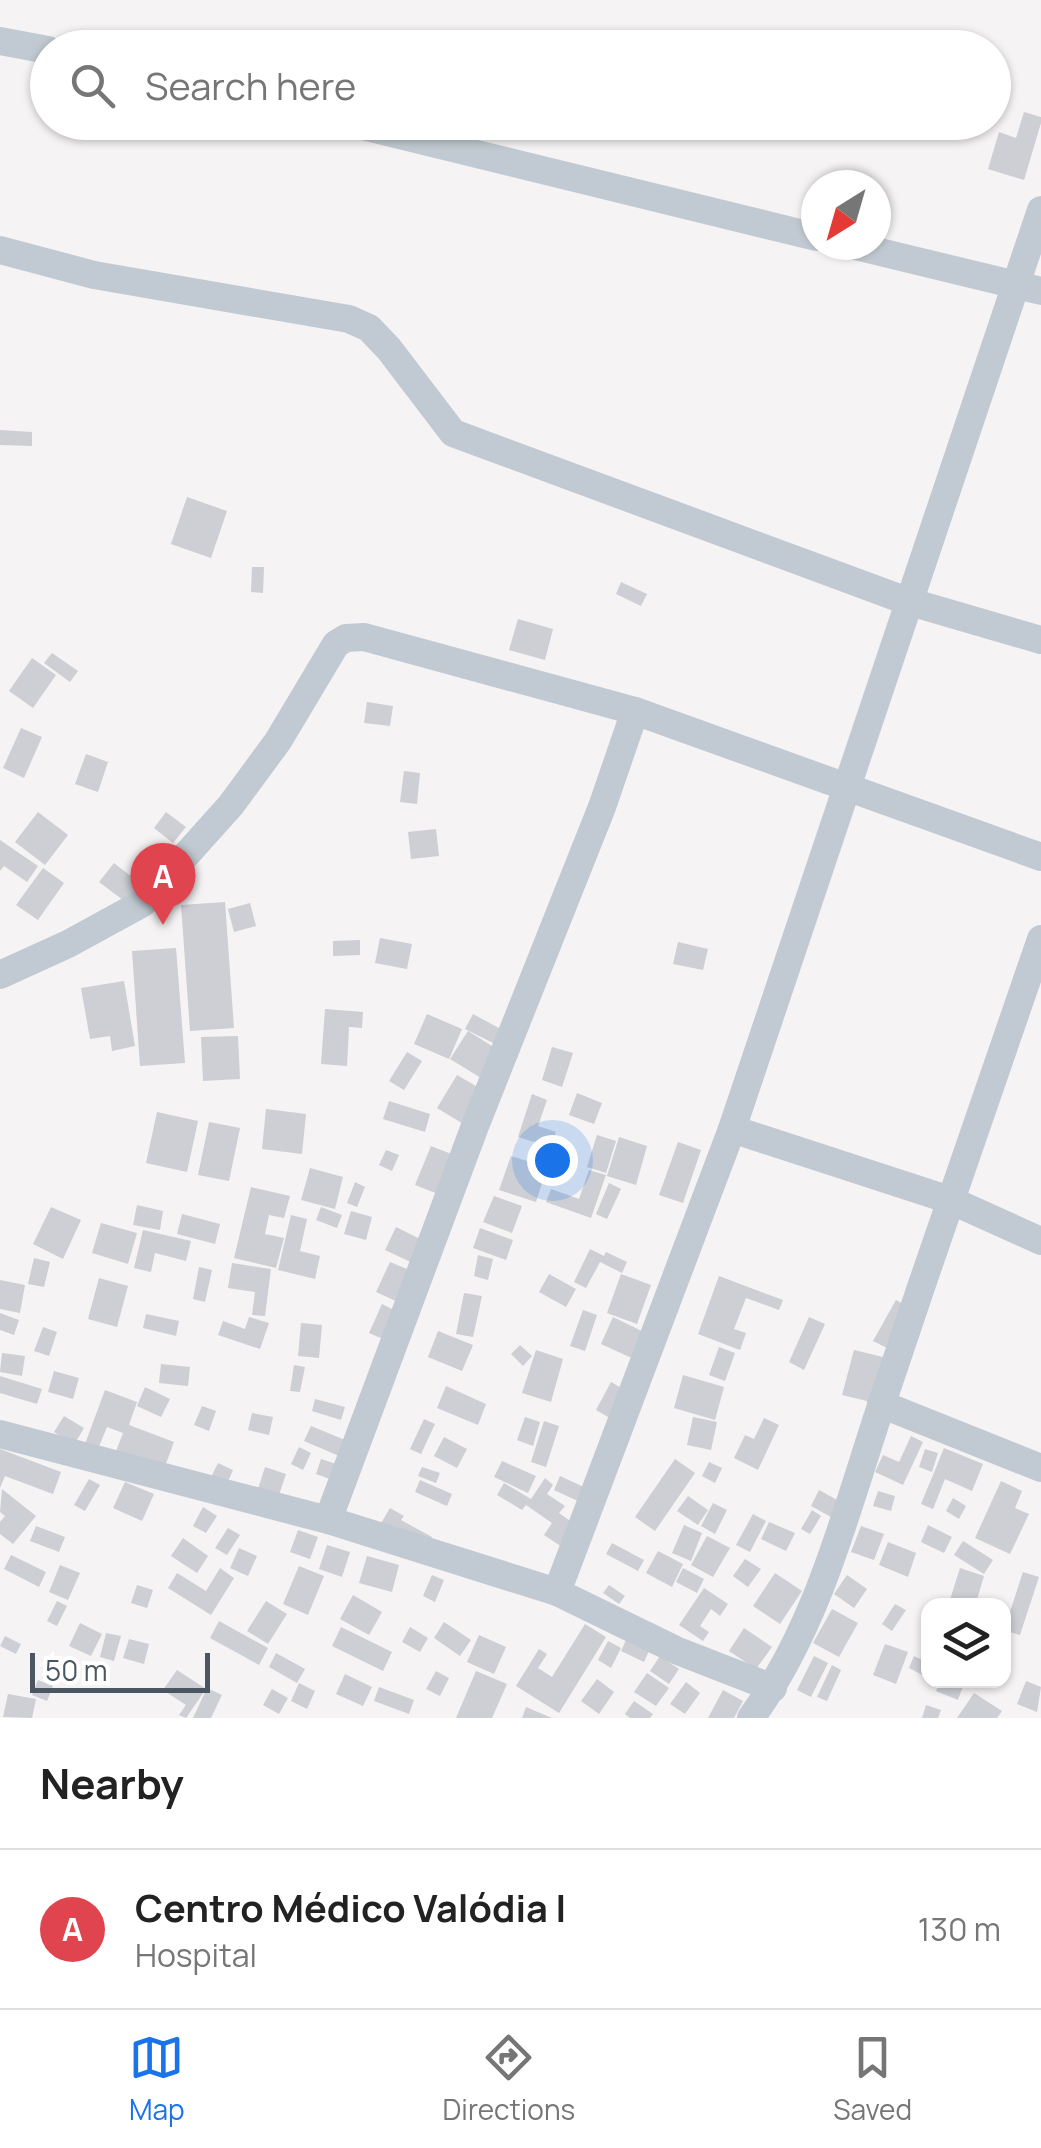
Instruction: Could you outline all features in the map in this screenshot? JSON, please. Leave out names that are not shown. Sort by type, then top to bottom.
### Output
[{"type":"street","points":[[0,41],[30,47]]},
{"type":"street","points":[[420,140],[801,232]]},
{"type":"street","points":[[558,1592],[732,1129],[848,790],[907,601],[1028,288],[1041,210]]},
{"type":"street","points":[[0,250],[94,276],[349,319],[369,328],[389,349],[453,433],[907,601],[1041,640]]},
{"type":"street","points":[[891,255],[1028,288]]},
{"type":"street","points":[[0,975],[143,903],[232,805],[278,741],[336,644],[346,638],[364,637],[635,711],[1041,857]]},
{"type":"street","points":[[328,1520],[635,711]]},
{"type":"street","points":[[752,1718],[773,1688],[831,1563],[1041,939]]},
{"type":"street","points":[[732,1129],[950,1200],[1041,1241]]},
{"type":"street","points":[[882,1404],[1041,1468]]},
{"type":"street","points":[[0,1434],[328,1520],[558,1592],[678,1650],[773,1688]]},
{"type":"building","points":[[1024,112],[1041,117],[1024,180],[988,169],[997,140],[1016,138]]},
{"type":"building","points":[[0,430],[32,432],[32,446],[0,445]]},
{"type":"building","points":[[187,497],[227,511],[211,558],[171,544]]},
{"type":"building","points":[[252,567],[264,567],[263,593],[251,592]]},
{"type":"building","points":[[621,582],[647,594],[641,606],[616,594]]},
{"type":"building","points":[[518,619],[553,629],[545,660],[509,650]]},
{"type":"building","points":[[52,653],[78,671],[70,682],[44,663]]},
{"type":"building","points":[[32,658],[56,675],[33,708],[9,691]]},
{"type":"building","points":[[367,702],[393,706],[390,726],[364,723]]},
{"type":"building","points":[[21,728],[42,737],[24,778],[3,768]]},
{"type":"building","points":[[86,754],[108,762],[98,792],[75,784]]},
{"type":"building","points":[[404,771],[420,773],[417,804],[400,802]]},
{"type":"building","points":[[38,812],[68,835],[45,865],[15,842]]},
{"type":"building","points":[[166,812],[186,827],[173,843],[154,828]]},
{"type":"building","points":[[436,829],[439,856],[411,859],[408,832]]},
{"type":"building","points":[[0,840],[38,866],[27,882],[4,866],[0,871]]},
{"type":"building","points":[[114,863],[142,885],[127,903],[99,882]]},
{"type":"building","points":[[43,868],[64,883],[38,920],[16,905]]},
{"type":"building","points":[[225,902],[234,1028],[190,1031],[181,905]]},
{"type":"building","points":[[250,903],[256,926],[234,932],[228,909]]},
{"type":"building","points":[[380,938],[412,944],[407,969],[375,963]]},
{"type":"building","points":[[360,940],[360,955],[333,956],[333,941]]},
{"type":"building","points":[[678,942],[708,949],[703,970],[673,964]]},
{"type":"building","points":[[176,948],[185,1063],[140,1066],[132,951]]},
{"type":"building","points":[[124,981],[135,1046],[112,1051],[110,1036],[90,1039],[81,988]]},
{"type":"building","points":[[325,1009],[363,1012],[362,1028],[349,1027],[347,1066],[321,1064]]},
{"type":"building","points":[[427,1014],[462,1029],[449,1059],[414,1044]]},
{"type":"building","points":[[473,1014],[512,1035],[505,1049],[465,1029]]},
{"type":"building","points":[[468,1031],[503,1053],[486,1081],[450,1059]]},
{"type":"building","points":[[238,1036],[240,1079],[203,1081],[201,1037]]},
{"type":"building","points":[[552,1047],[573,1053],[562,1087],[542,1080]]},
{"type":"building","points":[[407,1052],[422,1061],[404,1090],[389,1081]]},
{"type":"building","points":[[457,1075],[486,1092],[465,1125],[437,1108]]},
{"type":"building","points":[[577,1093],[602,1103],[594,1124],[569,1115]]},
{"type":"building","points":[[532,1094],[547,1100],[538,1126],[556,1132],[551,1147],[518,1137]]},
{"type":"building","points":[[389,1101],[430,1114],[425,1132],[383,1119]]},
{"type":"building","points":[[266,1109],[306,1114],[302,1154],[262,1149]]},
{"type":"building","points":[[157,1112],[198,1121],[187,1172],[146,1163]]},
{"type":"building","points":[[209,1122],[240,1128],[229,1181],[198,1175]]},
{"type":"building","points":[[597,1135],[616,1141],[606,1173],[587,1167]]},
{"type":"building","points":[[619,1137],[647,1146],[636,1185],[607,1176]]},
{"type":"building","points":[[678,1142],[701,1150],[683,1203],[659,1195]]},
{"type":"building","points":[[431,1146],[454,1155],[438,1194],[415,1185]]},
{"type":"building","points":[[386,1150],[399,1155],[392,1171],[379,1165]]},
{"type":"building","points":[[511,1156],[547,1167],[536,1202],[499,1190]]},
{"type":"building","points":[[310,1168],[343,1177],[335,1209],[301,1200]]},
{"type":"building","points":[[589,1170],[606,1175],[591,1218],[546,1202],[551,1189],[579,1199]]},
{"type":"building","points":[[355,1182],[365,1187],[357,1207],[347,1203]]},
{"type":"building","points":[[609,1183],[621,1189],[607,1219],[596,1214]]},
{"type":"building","points":[[251,1187],[290,1196],[284,1218],[269,1215],[265,1234],[284,1238],[276,1268],[234,1258]]},
{"type":"building","points":[[494,1196],[522,1206],[512,1233],[483,1222]]},
{"type":"building","points":[[137,1205],[163,1211],[160,1230],[133,1225]]},
{"type":"building","points":[[51,1207],[81,1220],[63,1259],[33,1244]]},
{"type":"building","points":[[321,1207],[342,1215],[337,1228],[316,1220]]},
{"type":"building","points":[[351,1211],[372,1217],[366,1240],[344,1234]]},
{"type":"building","points":[[182,1214],[220,1224],[215,1244],[177,1234]]},
{"type":"building","points":[[291,1215],[307,1219],[300,1251],[320,1256],[315,1279],[278,1270]]},
{"type":"building","points":[[101,1223],[137,1233],[128,1264],[92,1253]]},
{"type":"building","points":[[396,1227],[426,1242],[415,1264],[385,1250]]},
{"type":"building","points":[[480,1228],[513,1240],[506,1260],[473,1248]]},
{"type":"building","points":[[143,1230],[191,1241],[186,1261],[155,1253],[151,1272],[134,1268]]},
{"type":"building","points":[[590,1249],[627,1262],[622,1273],[600,1262],[586,1288],[574,1282]]},
{"type":"building","points":[[478,1255],[493,1259],[488,1280],[474,1276]]},
{"type":"building","points":[[34,1258],[50,1262],[44,1287],[28,1284]]},
{"type":"building","points":[[390,1262],[412,1271],[398,1302],[376,1292]]},
{"type":"building","points":[[232,1263],[271,1269],[265,1316],[252,1315],[255,1292],[228,1288]]},
{"type":"building","points":[[199,1267],[212,1270],[205,1302],[193,1299]]},
{"type":"building","points":[[549,1274],[576,1289],[566,1307],[539,1292]]},
{"type":"building","points":[[621,1274],[651,1285],[637,1324],[607,1313]]},
{"type":"building","points":[[719,1276],[783,1300],[779,1310],[746,1298],[734,1329],[746,1333],[740,1350],[698,1334]]},
{"type":"building","points":[[99,1278],[128,1286],[117,1327],[88,1319]]},
{"type":"building","points":[[0,1280],[25,1285],[20,1313],[0,1309]]},
{"type":"building","points":[[464,1293],[482,1296],[473,1337],[456,1334]]},
{"type":"building","points":[[896,1300],[911,1308],[889,1349],[873,1341]]},
{"type":"building","points":[[382,1304],[396,1311],[383,1339],[369,1333]]},
{"type":"building","points":[[583,1310],[597,1315],[585,1351],[570,1346]]},
{"type":"building","points":[[0,1313],[19,1320],[14,1335],[0,1330]]},
{"type":"building","points":[[146,1314],[179,1321],[176,1336],[143,1328]]},
{"type":"building","points":[[249,1317],[269,1323],[260,1349],[218,1335],[223,1321],[245,1329]]},
{"type":"building","points":[[613,1317],[646,1333],[634,1359],[601,1344]]},
{"type":"building","points":[[809,1317],[825,1324],[804,1370],[789,1362]]},
{"type":"building","points":[[301,1323],[322,1325],[319,1358],[298,1356]]},
{"type":"building","points":[[43,1327],[57,1332],[49,1356],[34,1351]]},
{"type":"building","points":[[438,1331],[473,1345],[462,1371],[428,1357]]},
{"type":"building","points":[[520,1345],[532,1356],[523,1366],[511,1354]]},
{"type":"building","points":[[719,1347],[735,1353],[725,1381],[709,1375]]},
{"type":"building","points":[[536,1350],[563,1359],[551,1402],[522,1393]]},
{"type":"building","points":[[854,1350],[887,1358],[875,1403],[842,1395]]},
{"type":"building","points":[[2,1353],[25,1356],[22,1376],[0,1372]]},
{"type":"building","points":[[161,1364],[190,1367],[188,1386],[159,1383]]},
{"type":"building","points":[[294,1365],[305,1367],[300,1392],[290,1391]]},
{"type":"building","points":[[54,1371],[79,1378],[73,1399],[48,1392]]},
{"type":"building","points":[[683,1375],[724,1387],[715,1420],[674,1408]]},
{"type":"building","points":[[0,1376],[42,1389],[37,1404],[0,1393]]},
{"type":"building","points":[[611,1382],[630,1393],[615,1421],[596,1410]]},
{"type":"building","points":[[446,1386],[486,1404],[478,1425],[437,1408]]},
{"type":"building","points":[[145,1387],[170,1399],[161,1417],[137,1406]]},
{"type":"building","points":[[105,1390],[137,1402],[129,1425],[174,1442],[164,1469],[116,1451],[123,1433],[107,1427],[98,1449],[85,1444]]},
{"type":"building","points":[[315,1399],[345,1407],[341,1420],[312,1411]]},
{"type":"building","points":[[202,1406],[216,1411],[209,1431],[194,1425]]},
{"type":"building","points":[[252,1413],[273,1417],[269,1435],[248,1430]]},
{"type":"building","points":[[64,1416],[84,1428],[74,1445],[54,1432]]},
{"type":"building","points":[[525,1417],[540,1422],[533,1446],[517,1440]]},
{"type":"building","points":[[693,1417],[717,1422],[711,1450],[687,1445]]},
{"type":"building","points":[[764,1418],[779,1425],[758,1470],[734,1458],[745,1435],[754,1439]]},
{"type":"building","points":[[424,1419],[435,1424],[421,1454],[410,1449]]},
{"type":"building","points":[[544,1421],[559,1426],[546,1467],[531,1462]]},
{"type":"building","points":[[311,1426],[345,1440],[339,1456],[304,1441]]},
{"type":"building","points":[[911,1436],[923,1442],[903,1485],[875,1472],[883,1455],[899,1462]]},
{"type":"building","points":[[444,1437],[467,1449],[457,1468],[434,1456]]},
{"type":"building","points":[[299,1447],[311,1453],[303,1470],[291,1464]]},
{"type":"building","points":[[944,1448],[983,1464],[972,1491],[945,1479],[933,1509],[921,1504]]},
{"type":"building","points":[[0,1449],[61,1472],[53,1494],[5,1476],[0,1488]]},
{"type":"building","points":[[925,1449],[938,1453],[932,1472],[919,1467]]},
{"type":"building","points":[[321,1459],[336,1464],[330,1479],[316,1474]]},
{"type":"building","points":[[675,1459],[695,1473],[655,1531],[635,1517]]},
{"type":"building","points":[[502,1461],[536,1476],[528,1493],[494,1477]]},
{"type":"building","points":[[709,1462],[722,1468],[715,1483],[702,1476]]},
{"type":"building","points":[[218,1463],[233,1470],[227,1484],[211,1477]]},
{"type":"building","points":[[265,1467],[286,1474],[278,1498],[257,1492]]},
{"type":"building","points":[[422,1467],[440,1473],[436,1483],[418,1476]]},
{"type":"building","points":[[560,1476],[586,1488],[580,1502],[554,1490]]},
{"type":"building","points":[[545,1478],[553,1485],[547,1494],[565,1506],[559,1513],[580,1528],[565,1549],[544,1535],[552,1523],[526,1505],[522,1510],[497,1495],[504,1483],[531,1499]]},
{"type":"building","points":[[89,1479],[100,1485],[85,1511],[74,1505]]},
{"type":"building","points":[[420,1480],[452,1494],[447,1506],[415,1492]]},
{"type":"building","points":[[1001,1481],[1022,1491],[1015,1508],[1029,1514],[1010,1554],[975,1538]]},
{"type":"building","points":[[125,1482],[154,1494],[142,1521],[113,1508]]},
{"type":"building","points":[[2,1489],[36,1516],[13,1544],[0,1534],[0,1522],[5,1516],[0,1512]]},
{"type":"building","points":[[819,1490],[839,1501],[831,1517],[811,1506]]},
{"type":"building","points":[[878,1491],[895,1496],[891,1511],[873,1506]]},
{"type":"building","points":[[688,1496],[708,1510],[698,1525],[677,1511]]},
{"type":"building","points":[[953,1498],[966,1506],[959,1519],[946,1511]]},
{"type":"building","points":[[713,1503],[727,1510],[715,1534],[701,1526]]},
{"type":"building","points":[[203,1507],[217,1516],[206,1533],[193,1526]]},
{"type":"building","points":[[390,1508],[404,1516],[401,1520],[432,1537],[424,1550],[380,1525]]},
{"type":"building","points":[[812,1510],[821,1516],[810,1534],[801,1529]]},
{"type":"building","points":[[753,1514],[766,1521],[750,1552],[736,1545]]},
{"type":"building","points":[[769,1522],[795,1533],[786,1551],[761,1539]]},
{"type":"building","points":[[684,1525],[702,1533],[691,1561],[672,1553]]},
{"type":"building","points":[[928,1525],[952,1537],[944,1553],[921,1542]]},
{"type":"building","points":[[36,1526],[65,1537],[59,1552],[30,1541]]},
{"type":"building","points":[[861,1526],[884,1534],[874,1560],[851,1552]]},
{"type":"building","points":[[228,1528],[240,1535],[227,1555],[215,1548]]},
{"type":"building","points":[[298,1530],[318,1537],[310,1559],[290,1552]]},
{"type":"building","points":[[707,1536],[730,1548],[713,1577],[691,1565]]},
{"type":"building","points":[[183,1538],[208,1556],[197,1573],[171,1556]]},
{"type":"building","points":[[963,1541],[993,1560],[984,1574],[954,1555]]},
{"type":"building","points":[[888,1542],[916,1553],[908,1577],[879,1565]]},
{"type":"building","points":[[612,1543],[644,1560],[638,1571],[606,1554]]},
{"type":"building","points":[[327,1545],[350,1552],[342,1577],[319,1569]]},
{"type":"building","points":[[239,1548],[257,1556],[248,1576],[230,1568]]},
{"type":"building","points":[[658,1551],[683,1564],[672,1587],[646,1573]]},
{"type":"building","points":[[11,1555],[46,1572],[39,1587],[4,1569]]},
{"type":"building","points":[[367,1556],[399,1565],[392,1592],[359,1583]]},
{"type":"building","points":[[745,1559],[761,1569],[748,1587],[733,1576]]},
{"type":"building","points":[[60,1565],[80,1573],[68,1600],[49,1592]]},
{"type":"building","points":[[299,1566],[324,1576],[308,1615],[283,1604]]},
{"type":"building","points":[[220,1568],[234,1578],[211,1615],[168,1588],[177,1573],[206,1591]]},
{"type":"building","points":[[683,1568],[704,1579],[697,1593],[676,1582]]},
{"type":"building","points":[[960,1568],[984,1576],[977,1598],[951,1598]]},
{"type":"building","points":[[1023,1572],[1039,1577],[1020,1635],[1011,1632],[1011,1609]]},
{"type":"building","points":[[775,1573],[802,1591],[780,1624],[753,1606]]},
{"type":"building","points":[[432,1575],[444,1580],[435,1602],[423,1596]]},
{"type":"building","points":[[847,1575],[867,1589],[854,1608],[834,1594]]},
{"type":"building","points":[[137,1585],[153,1590],[147,1608],[131,1603]]},
{"type":"building","points":[[609,1585],[625,1596],[619,1604],[603,1593]]},
{"type":"building","points":[[704,1588],[728,1604],[720,1616],[711,1609],[700,1626],[709,1632],[703,1641],[679,1625]]},
{"type":"building","points":[[353,1595],[382,1612],[369,1635],[340,1619]]},
{"type":"building","points":[[57,1601],[67,1606],[57,1626],[47,1621]]},
{"type":"building","points":[[266,1601],[287,1614],[268,1644],[247,1631]]},
{"type":"building","points":[[895,1604],[906,1610],[892,1631],[882,1624]]},
{"type":"building","points":[[832,1609],[858,1623],[839,1657],[813,1643]]},
{"type":"building","points":[[219,1621],[268,1648],[259,1665],[210,1638]]},
{"type":"building","points":[[444,1622],[471,1640],[460,1656],[434,1638]]},
{"type":"building","points":[[80,1623],[102,1634],[91,1656],[69,1646]]},
{"type":"building","points":[[585,1624],[606,1637],[559,1713],[516,1686],[539,1649],[547,1654],[538,1668],[552,1677]]},
{"type":"building","points":[[341,1627],[392,1652],[383,1671],[332,1646]]},
{"type":"building","points":[[410,1627],[428,1638],[420,1652],[402,1642]]},
{"type":"building","points":[[744,1628],[772,1647],[756,1669],[729,1651]]},
{"type":"building","points":[[106,1633],[121,1636],[114,1661],[100,1657]]},
{"type":"building","points":[[479,1635],[506,1647],[494,1674],[467,1662]]},
{"type":"building","points":[[5,1636],[21,1644],[16,1654],[0,1646]]},
{"type":"building","points":[[129,1639],[149,1644],[144,1664],[123,1658]]},
{"type":"building","points":[[626,1640],[649,1651],[644,1662],[621,1651]]},
{"type":"building","points":[[608,1641],[621,1648],[611,1668],[598,1660]]},
{"type":"building","points":[[885,1644],[908,1652],[896,1684],[873,1675]]},
{"type":"building","points":[[276,1653],[305,1669],[297,1683],[269,1667]]},
{"type":"building","points":[[660,1656],[679,1669],[669,1684],[650,1671]]},
{"type":"building","points":[[814,1656],[828,1663],[811,1697],[797,1690]]},
{"type":"building","points":[[914,1656],[921,1660],[921,1674],[909,1668]]},
{"type":"building","points":[[832,1665],[841,1670],[827,1701],[817,1697]]},
{"type":"building","points":[[177,1670],[206,1689],[186,1718],[179,1715],[186,1705],[163,1690]]},
{"type":"building","points":[[436,1671],[449,1678],[440,1696],[426,1689]]},
{"type":"building","points":[[476,1671],[507,1684],[492,1718],[456,1718]]},
{"type":"building","points":[[647,1673],[669,1688],[656,1706],[634,1692]]},
{"type":"building","points":[[345,1674],[372,1687],[363,1706],[336,1694]]},
{"type":"building","points":[[597,1679],[614,1692],[599,1714],[581,1701]]},
{"type":"building","points":[[38,1680],[53,1686],[47,1701],[32,1695]]},
{"type":"building","points":[[1026,1681],[1041,1687],[1037,1712],[1017,1704]]},
{"type":"building","points":[[686,1682],[700,1693],[685,1714],[670,1704]]},
{"type":"building","points":[[299,1683],[315,1691],[307,1709],[291,1701]]},
{"type":"building","points":[[379,1687],[414,1700],[409,1714],[374,1701]]},
{"type":"building","points":[[207,1688],[222,1695],[211,1718],[193,1718]]},
{"type":"building","points":[[937,1688],[962,1688],[958,1700],[936,1691]]},
{"type":"building","points":[[272,1689],[288,1698],[279,1714],[263,1705]]},
{"type":"building","points":[[723,1690],[743,1701],[734,1718],[708,1718]]},
{"type":"building","points":[[974,1693],[1002,1711],[997,1718],[957,1718]]},
{"type":"building","points":[[8,1694],[36,1699],[32,1718],[3,1717]]},
{"type":"building","points":[[634,1701],[653,1714],[650,1718],[630,1718],[625,1714]]},
{"type":"building","points":[[926,1705],[941,1710],[938,1718],[922,1718]]},
{"type":"building","points":[[526,1707],[552,1718],[522,1718]]},
{"type":"place","name":"Centro Médico Valódia I","points":[[163,925]]}]
